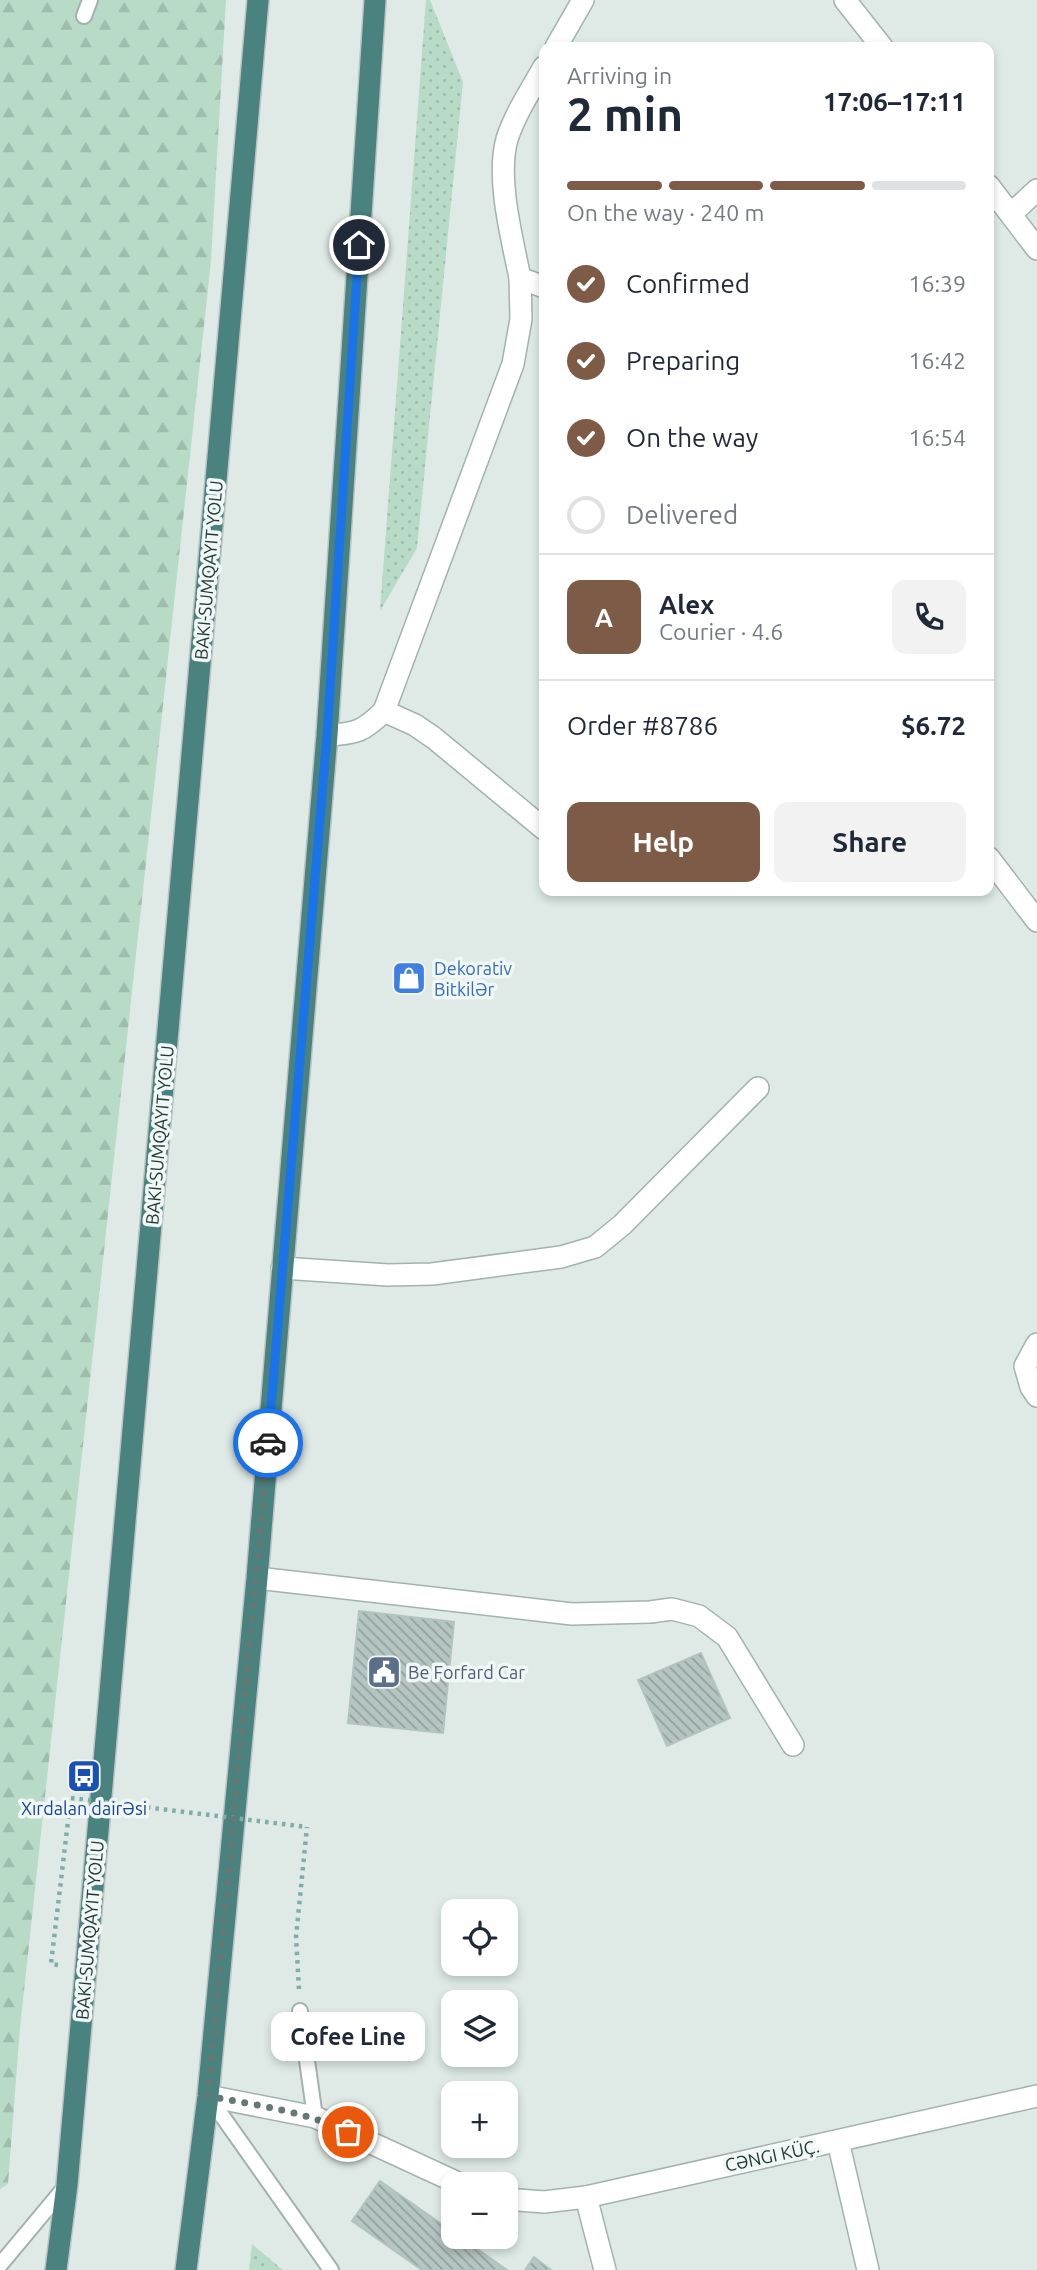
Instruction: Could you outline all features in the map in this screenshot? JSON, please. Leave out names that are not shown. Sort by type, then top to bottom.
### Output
[{"type":"highway","points":[[56,2270],[67,2185],[258,0]]},
{"type":"highway","points":[[186,2270],[208,2096],[257,1578],[327,735],[375,0]]},
{"type":"street","points":[[559,42],[583,0]]},
{"type":"street","points":[[845,0],[878,42]]},
{"type":"street","points":[[327,735],[348,735],[365,729],[384,711],[513,363],[521,319],[520,278],[508,218],[504,179],[507,140],[539,76]]},
{"type":"street","points":[[1011,214],[1037,190]]},
{"type":"street","points":[[994,192],[1037,249]]},
{"type":"street","points":[[520,278],[539,285]]},
{"type":"street","points":[[384,711],[415,724],[539,825]]},
{"type":"street","points":[[994,865],[1037,921]]},
{"type":"street","points":[[282,1268],[388,1275],[432,1274],[561,1257],[595,1247],[622,1225],[758,1088]]},
{"type":"street","points":[[1037,1344],[1025,1366],[1031,1387],[1037,1396]]},
{"type":"street","points":[[257,1578],[572,1614],[672,1609],[699,1616],[727,1637],[793,1745]]},
{"type":"street","name":"CƏNGI KÜÇ.","points":[[518,2200],[544,2202],[586,2197],[1037,2095]]},
{"type":"street","points":[[208,2096],[315,2117],[441,2175]]},
{"type":"street","points":[[838,2141],[867,2270]]},
{"type":"street","points":[[586,2197],[605,2270]]},
{"type":"lane","points":[[84,16],[90,0]]},
{"type":"lane","points":[[300,2011],[315,2117]]},
{"type":"lane","points":[[208,2096],[331,2270]]},
{"type":"lane","points":[[0,2265],[67,2185]]},
{"type":"path","points":[[71,1798],[307,1826],[296,1937],[300,2011]]},
{"type":"path","points":[[58,1902],[69,1811]]},
{"type":"green space","points":[[0,0],[226,0],[211,261],[20,2028],[8,2184],[0,2189]]},
{"type":"green space","points":[[426,0],[430,0],[463,82],[417,548],[380,611]]},
{"type":"green space","points":[[252,2244],[283,2270],[249,2270]]},
{"type":"building","points":[[359,1611],[454,1622],[443,1733],[348,1723]]},
{"type":"building","points":[[701,1653],[730,1718],[667,1746],[638,1680]]},
{"type":"building","points":[[380,2181],[441,2224],[441,2249],[477,2249],[507,2270],[422,2270],[352,2221]]},
{"type":"building","points":[[534,2257],[551,2270],[525,2270]]},
{"type":"way so far","points":[[268,1443],[208,2096],[292,2111],[315,2117],[348,2132]]},
{"type":"place","name":"Dekorativ Bitkilər","points":[[409,978]]},
{"type":"place","name":"Be Forfard Car","points":[[384,1672]]},
{"type":"place","name":"Xırdalan dairəsi","points":[[84,1776]]},
{"type":"place","name":"Cofee Line","points":[[348,2132]]},
{"type":"route","points":[[268,1443],[327,735],[359,245]]}]
